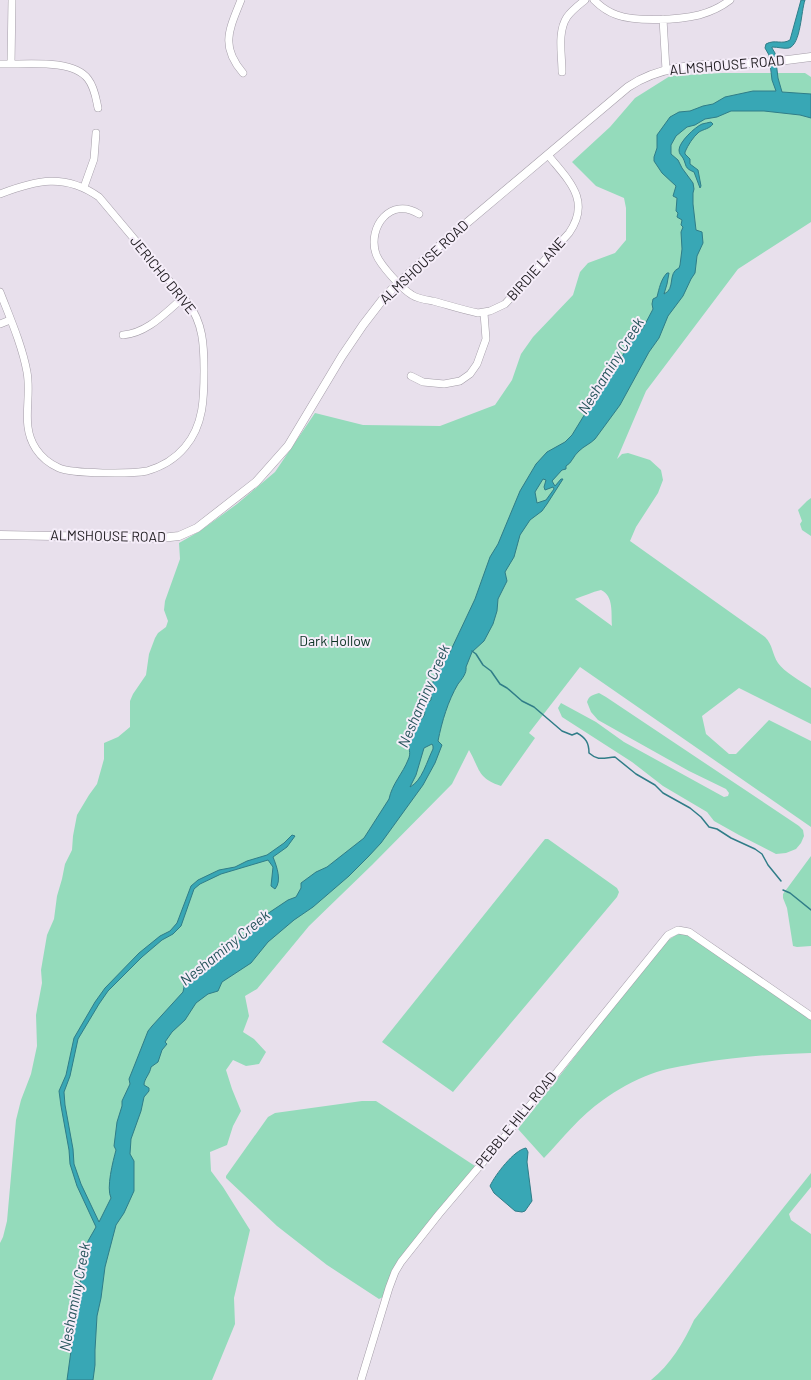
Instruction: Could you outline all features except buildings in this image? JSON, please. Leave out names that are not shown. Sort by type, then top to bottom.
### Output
[{"type":"main road","name":"ALMSHOUSE ROAD","points":[[0,535],[162,538],[179,536],[197,528],[247,490],[281,455],[294,437],[331,374],[363,325],[383,299],[465,224],[628,87],[643,78],[666,70],[681,67],[758,63],[811,57]]},
{"type":"street","points":[[11,64],[12,0]]},
{"type":"street","points":[[241,0],[231,25],[228,38],[232,57],[235,64],[243,73]]},
{"type":"street","points":[[562,72],[562,29],[567,17],[586,0]]},
{"type":"street","points":[[594,0],[608,11],[624,18],[633,19],[686,18],[716,9],[730,0]]},
{"type":"street","points":[[663,19],[666,70]]},
{"type":"street","points":[[0,64],[58,65],[79,71],[92,86],[98,108]]},
{"type":"street","points":[[84,188],[94,159],[96,133]]},
{"type":"street","name":"BIRDIE LANE","points":[[484,313],[499,308],[508,302],[569,233],[575,224],[579,208],[577,195],[572,185],[548,155]]},
{"type":"street","name":"JERICHO DRIVE","points":[[0,194],[30,184],[50,181],[67,182],[84,188],[99,197],[184,297],[197,317],[203,340],[204,391],[200,417],[191,438],[178,454],[161,465],[142,472],[72,472],[52,465],[42,456],[33,445],[28,431],[27,374],[22,352],[0,292]]},
{"type":"street","points":[[411,376],[423,382],[444,384],[460,381],[470,374],[477,364],[486,339],[484,313],[416,297],[399,283],[385,268],[377,256],[374,245],[376,232],[382,218],[396,209],[407,208],[419,214]]},
{"type":"street","points":[[123,335],[143,330],[158,320],[184,297]]},
{"type":"street","points":[[0,324],[10,320]]},
{"type":"street","name":"PEBBLE HILL ROAD","points":[[360,1380],[390,1284],[401,1262],[439,1214],[506,1135],[665,937],[675,931],[685,930],[811,1016]]},
{"type":"green space","name":"Dark Hollow","points":[[722,73],[805,73],[811,77],[811,222],[738,269],[646,391],[617,459],[622,454],[628,453],[650,460],[661,470],[663,480],[658,493],[636,527],[630,541],[765,637],[770,643],[778,663],[788,673],[811,688],[811,724],[739,688],[702,716],[706,734],[729,754],[736,754],[769,720],[811,741],[811,827],[580,667],[529,733],[535,738],[501,786],[487,780],[483,776],[469,750],[452,784],[309,926],[257,989],[245,996],[249,1016],[243,1032],[254,1039],[266,1052],[259,1064],[246,1066],[233,1060],[226,1070],[241,1111],[233,1126],[227,1145],[210,1152],[211,1171],[250,1230],[234,1298],[235,1324],[212,1380],[0,1380],[0,1243],[7,1221],[16,1120],[21,1100],[31,1074],[37,1046],[36,1015],[42,983],[41,970],[47,935],[54,919],[57,896],[65,864],[72,850],[77,815],[97,784],[104,759],[104,743],[118,737],[130,727],[130,701],[146,675],[149,654],[155,638],[158,633],[166,627],[168,621],[164,610],[165,601],[180,559],[179,543],[200,531],[237,504],[275,472],[315,413],[363,425],[440,426],[495,405],[512,380],[521,354],[533,337],[573,295],[580,272],[588,263],[615,253],[626,240],[626,208],[624,198],[596,186],[572,162],[610,127],[635,98],[670,76]],"holes":[[[601,590],[608,596],[611,605],[612,626],[575,599]]]},
{"type":"green space","points":[[811,498],[811,536],[802,530],[800,524],[802,521],[798,510]]},
{"type":"green space","points":[[599,693],[799,826],[803,830],[804,836],[801,843],[796,849],[786,853],[776,854],[739,835],[714,821],[707,812],[663,786],[632,762],[562,717],[558,708],[561,703],[596,722],[624,742],[724,797],[728,796],[729,793],[726,789],[689,771],[598,720],[591,712],[587,702],[591,696]]},
{"type":"green space","points":[[545,839],[548,839],[617,888],[619,892],[617,897],[453,1092],[382,1042]]},
{"type":"green space","points":[[811,856],[811,946],[797,947],[793,946],[787,908],[783,894]]},
{"type":"green space","points":[[683,933],[687,934],[811,1019],[811,1053],[755,1056],[713,1061],[669,1069],[645,1076],[608,1096],[595,1106],[544,1158],[518,1129],[667,941],[676,935]]},
{"type":"green space","points":[[362,1101],[376,1101],[475,1166],[418,1235],[383,1297],[379,1299],[327,1265],[277,1226],[226,1178],[268,1117],[275,1113]]},
{"type":"green space","points":[[811,1173],[811,1187],[789,1214],[791,1220],[811,1234],[811,1380],[651,1380],[670,1360],[686,1337],[694,1320]]},
{"type":"water","points":[[801,0],[805,0],[800,27],[793,45],[789,48],[772,48],[775,53],[778,78],[782,92],[811,94],[811,118],[800,115],[764,111],[731,111],[717,117],[705,119],[695,125],[687,127],[676,136],[671,145],[671,154],[678,160],[693,183],[693,204],[696,230],[702,232],[703,243],[697,256],[695,273],[683,296],[668,316],[659,338],[649,352],[620,405],[595,439],[581,449],[566,466],[566,469],[562,470],[552,481],[555,486],[561,479],[563,479],[542,511],[530,520],[520,535],[514,557],[505,572],[507,581],[498,599],[497,611],[493,624],[484,641],[472,652],[465,674],[451,697],[443,719],[438,741],[442,745],[435,763],[423,785],[381,843],[349,876],[313,907],[294,920],[268,942],[251,963],[222,982],[218,991],[208,994],[196,1003],[185,1020],[172,1032],[165,1042],[167,1044],[162,1050],[158,1062],[151,1067],[144,1085],[149,1088],[149,1091],[144,1097],[141,1111],[131,1139],[130,1154],[134,1161],[134,1191],[124,1213],[116,1225],[105,1267],[97,1316],[93,1380],[67,1380],[84,1256],[88,1241],[96,1227],[77,1186],[70,1164],[59,1091],[66,1075],[74,1038],[105,988],[139,953],[160,936],[170,931],[177,923],[191,886],[198,880],[219,870],[235,867],[247,861],[267,855],[284,843],[292,835],[295,836],[287,847],[273,857],[278,878],[275,889],[271,886],[273,867],[268,860],[221,874],[200,884],[194,889],[181,926],[173,934],[162,940],[142,957],[108,991],[78,1039],[70,1076],[64,1092],[65,1105],[73,1149],[74,1164],[81,1184],[99,1222],[111,1198],[109,1188],[116,1150],[114,1146],[117,1122],[122,1101],[130,1084],[129,1079],[148,1031],[183,992],[184,987],[182,979],[184,976],[189,977],[213,964],[234,947],[264,916],[288,900],[296,897],[301,888],[301,883],[316,872],[327,867],[364,838],[389,799],[393,788],[406,765],[409,756],[409,743],[412,729],[424,716],[424,706],[431,700],[432,685],[435,676],[450,652],[475,599],[490,557],[498,544],[520,491],[536,464],[547,452],[565,442],[572,435],[629,345],[632,334],[637,330],[639,333],[643,328],[653,309],[653,299],[657,297],[659,287],[667,273],[669,273],[664,294],[670,289],[673,273],[679,268],[680,265],[682,249],[681,232],[683,227],[681,225],[682,220],[677,217],[677,198],[673,196],[676,186],[662,173],[654,161],[657,148],[657,135],[670,117],[679,112],[690,111],[713,104],[725,97],[753,91],[776,91],[772,80],[769,55],[765,48],[766,44],[790,40]],"holes":[[[543,479],[546,480],[544,487],[545,490],[553,487],[554,489],[546,500],[537,503],[535,492]],[[432,744],[433,749],[424,770],[418,780],[410,787],[416,775],[424,748]]]},
{"type":"water","points":[[711,122],[713,124],[711,126],[699,132],[695,136],[685,152],[690,159],[690,164],[698,170],[701,186],[700,188],[694,172],[687,168],[679,150],[684,139],[692,131],[702,124]]},
{"type":"water","points":[[526,1148],[528,1152],[527,1162],[532,1201],[525,1211],[522,1212],[515,1211],[494,1193],[490,1186],[500,1170],[511,1158],[516,1153]]},
{"type":"waterway","points":[[472,651],[476,654],[483,665],[491,671],[500,684],[522,701],[534,707],[562,731],[572,735],[577,733],[583,737],[588,744],[589,753],[592,756],[601,758],[615,757],[636,774],[655,785],[663,793],[690,808],[701,817],[709,827],[717,829],[731,838],[755,849],[762,854],[768,865],[781,881]]},
{"type":"waterway","points":[[783,890],[790,893],[811,910]]},
{"type":"water label","name":"Neshaminy Creek","points":[[611,366]]},
{"type":"water label","name":"Neshaminy Creek","points":[[424,696]]},
{"type":"water label","name":"Neshaminy Creek","points":[[225,948]]},
{"type":"water label","name":"Neshaminy Creek","points":[[75,1297]]}]
